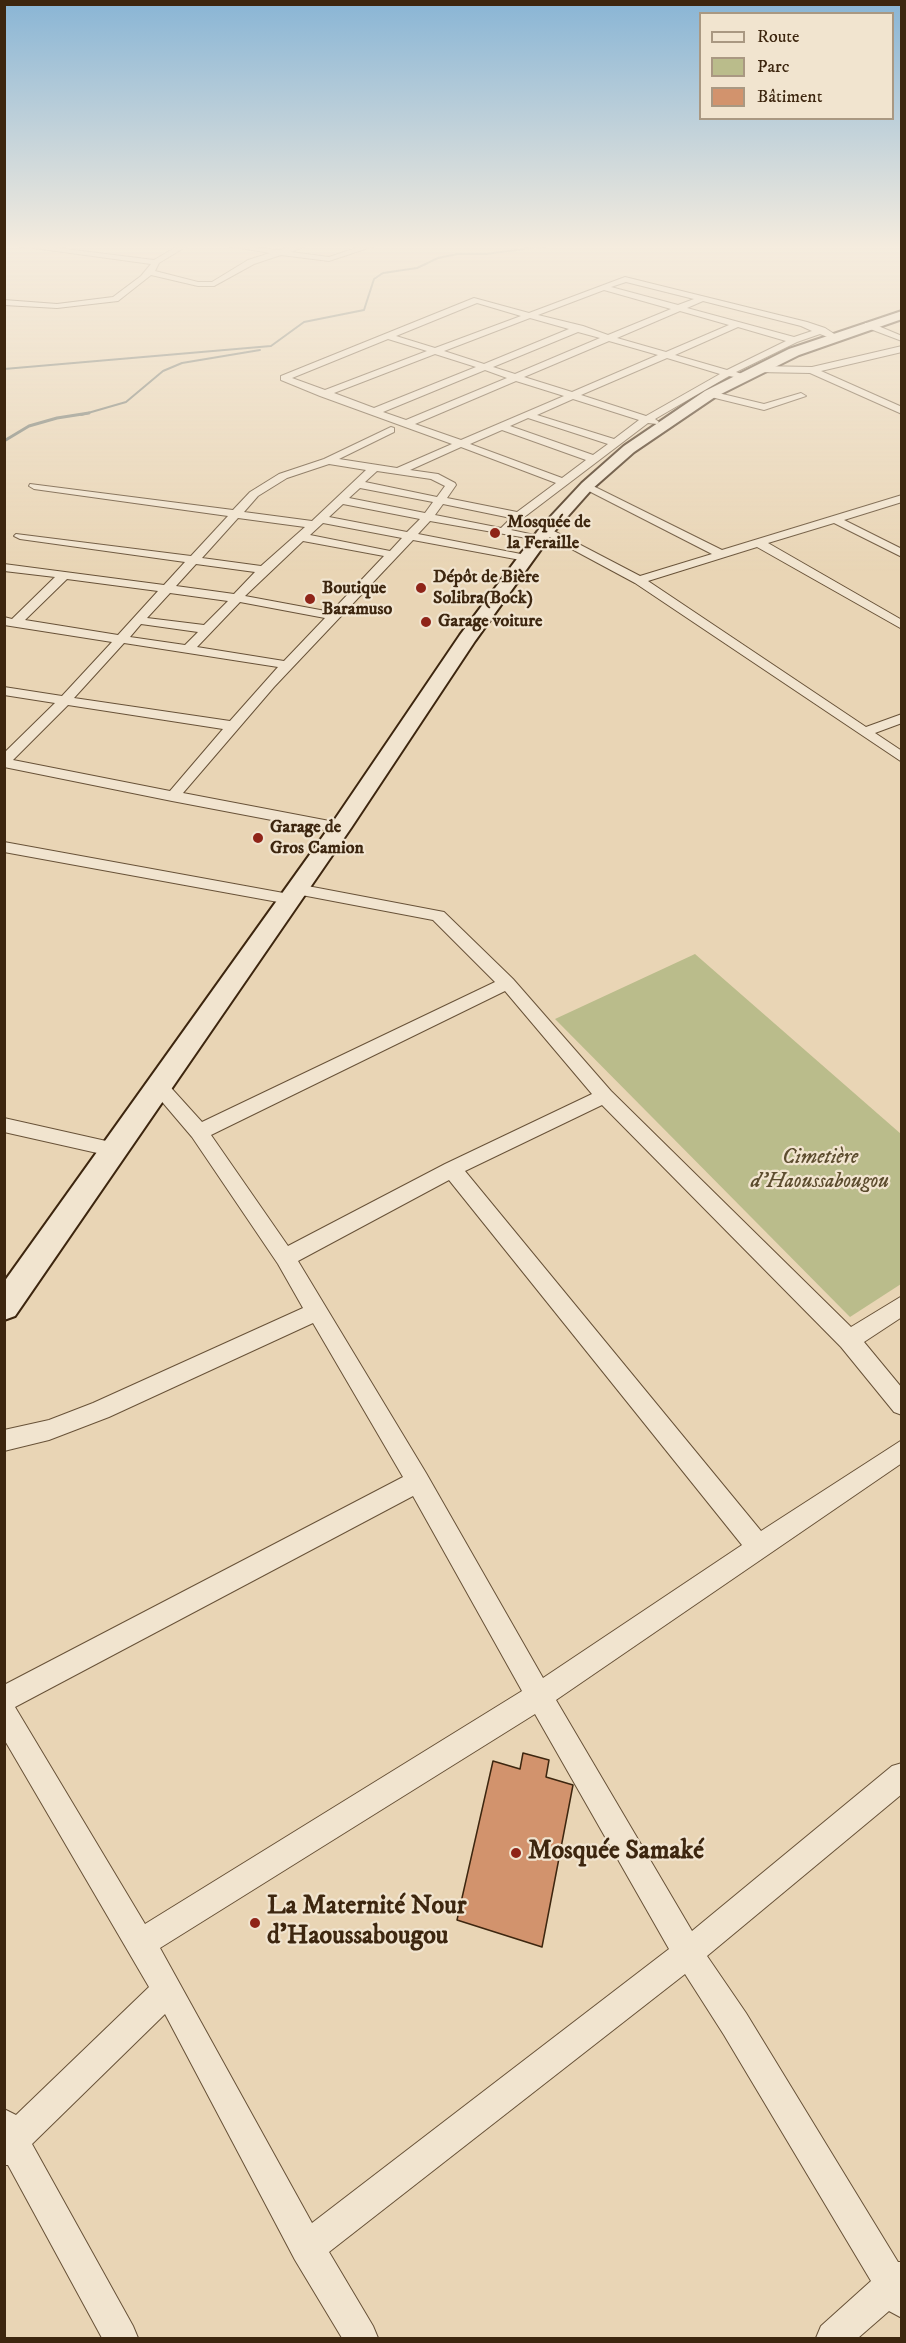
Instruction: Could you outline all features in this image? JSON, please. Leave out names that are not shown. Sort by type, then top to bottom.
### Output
[{"type":"street","points":[[340,355],[284,378],[563,482]]},
{"type":"street","points":[[323,394],[422,355]]},
{"type":"street","points":[[446,355],[654,422]]},
{"type":"street","points":[[374,412],[514,355]]},
{"type":"street","points":[[406,424],[568,355]]},
{"type":"street","points":[[398,471],[666,355]]},
{"type":"street","points":[[674,355],[743,373],[812,370],[875,355]]},
{"type":"street","points":[[7,1299],[115,1150],[158,1085],[340,828],[467,639],[543,535],[587,486],[629,449],[654,422],[710,394],[770,355]]},
{"type":"street","points":[[504,531],[519,516],[615,443],[743,373],[782,355]]},
{"type":"street","points":[[812,370],[902,411]]},
{"type":"street","points":[[710,394],[764,407],[801,396]]},
{"type":"street","points":[[528,414],[615,443]]},
{"type":"street","points":[[501,426],[593,459]]},
{"type":"street","points":[[4,762],[121,640],[254,494],[283,476],[328,461],[391,430]]},
{"type":"street","points":[[172,797],[287,664],[428,517],[451,485],[434,476],[328,461]]},
{"type":"street","points":[[188,649],[235,598],[375,467]]},
{"type":"street","points":[[357,484],[519,516]]},
{"type":"street","points":[[34,486],[234,514],[318,522],[410,536],[526,558]]},
{"type":"street","points":[[587,486],[719,554]]},
{"type":"street","points":[[639,580],[902,498]]},
{"type":"street","points":[[341,500],[504,531],[543,535],[639,580],[902,758]]},
{"type":"street","points":[[835,519],[902,554]]},
{"type":"street","points":[[20,536],[264,570]]},
{"type":"street","points":[[302,537],[394,555]]},
{"type":"street","points":[[759,543],[902,625]]},
{"type":"street","points":[[4,567],[235,598],[333,616]]},
{"type":"street","points":[[10,622],[63,576]]},
{"type":"street","points":[[138,620],[205,629]]},
{"type":"street","points":[[10,622],[287,664]]},
{"type":"street","points":[[4,691],[233,726]]},
{"type":"street","points":[[866,732],[902,718]]},
{"type":"street","points":[[4,762],[172,797],[340,828]]},
{"type":"street","points":[[4,847],[438,916],[507,983],[604,1096],[849,1340],[902,1405]]},
{"type":"street","points":[[199,1132],[507,983]]},
{"type":"street","points":[[158,1085],[199,1132],[285,1258],[318,1311],[688,1953],[735,2024],[898,2288],[833,2338]]},
{"type":"street","points":[[285,1258],[452,1169],[604,1096]]},
{"type":"street","points":[[4,1125],[115,1150]]},
{"type":"street","points":[[452,1169],[758,1546]]},
{"type":"street","points":[[849,1340],[902,1305]]},
{"type":"street","points":[[4,1441],[50,1430],[101,1410],[318,1311]]},
{"type":"street","points":[[140,1944],[539,1696],[902,1450]]},
{"type":"street","points":[[4,1699],[418,1482]]},
{"type":"street","points":[[4,1713],[168,1990],[307,2248],[361,2338]]},
{"type":"street","points":[[307,2248],[688,1953],[902,1776]]},
{"type":"street","points":[[121,2338],[7,2140],[168,1990]]},
{"type":"green space","name":"Cimetière d'Haoussabougou","points":[[695,954],[901,1134],[901,1284],[850,1317],[555,1019]]},
{"type":"building","name":"Mosquée Samaké","points":[[523,1753],[549,1760],[546,1777],[573,1785],[542,1947],[457,1920],[493,1761],[520,1769]]},
{"type":"waterway","points":[[4,369],[163,355]]},
{"type":"waterway","points":[[87,413],[126,402],[163,371],[182,363],[228,355]]},
{"type":"waterway","points":[[4,441],[29,426],[57,418],[87,413]]},
{"type":"waterway","points":[[81,415],[87,413]]},
{"type":"place","name":"Mosquée de la Feraille","points":[[495,533]]},
{"type":"place","name":"Dépôt de Bière Solibra(Bock)","points":[[421,588]]},
{"type":"place","name":"Boutique Baramuso","points":[[310,599]]},
{"type":"place","name":"Garage voiture","points":[[426,622]]},
{"type":"place","name":"Garage de Gros Camion","points":[[258,838]]},
{"type":"place","name":"Mosquée Samaké","points":[[516,1853]]},
{"type":"place","name":"La Maternité Nour d'Haoussabougou","points":[[255,1923]]}]
